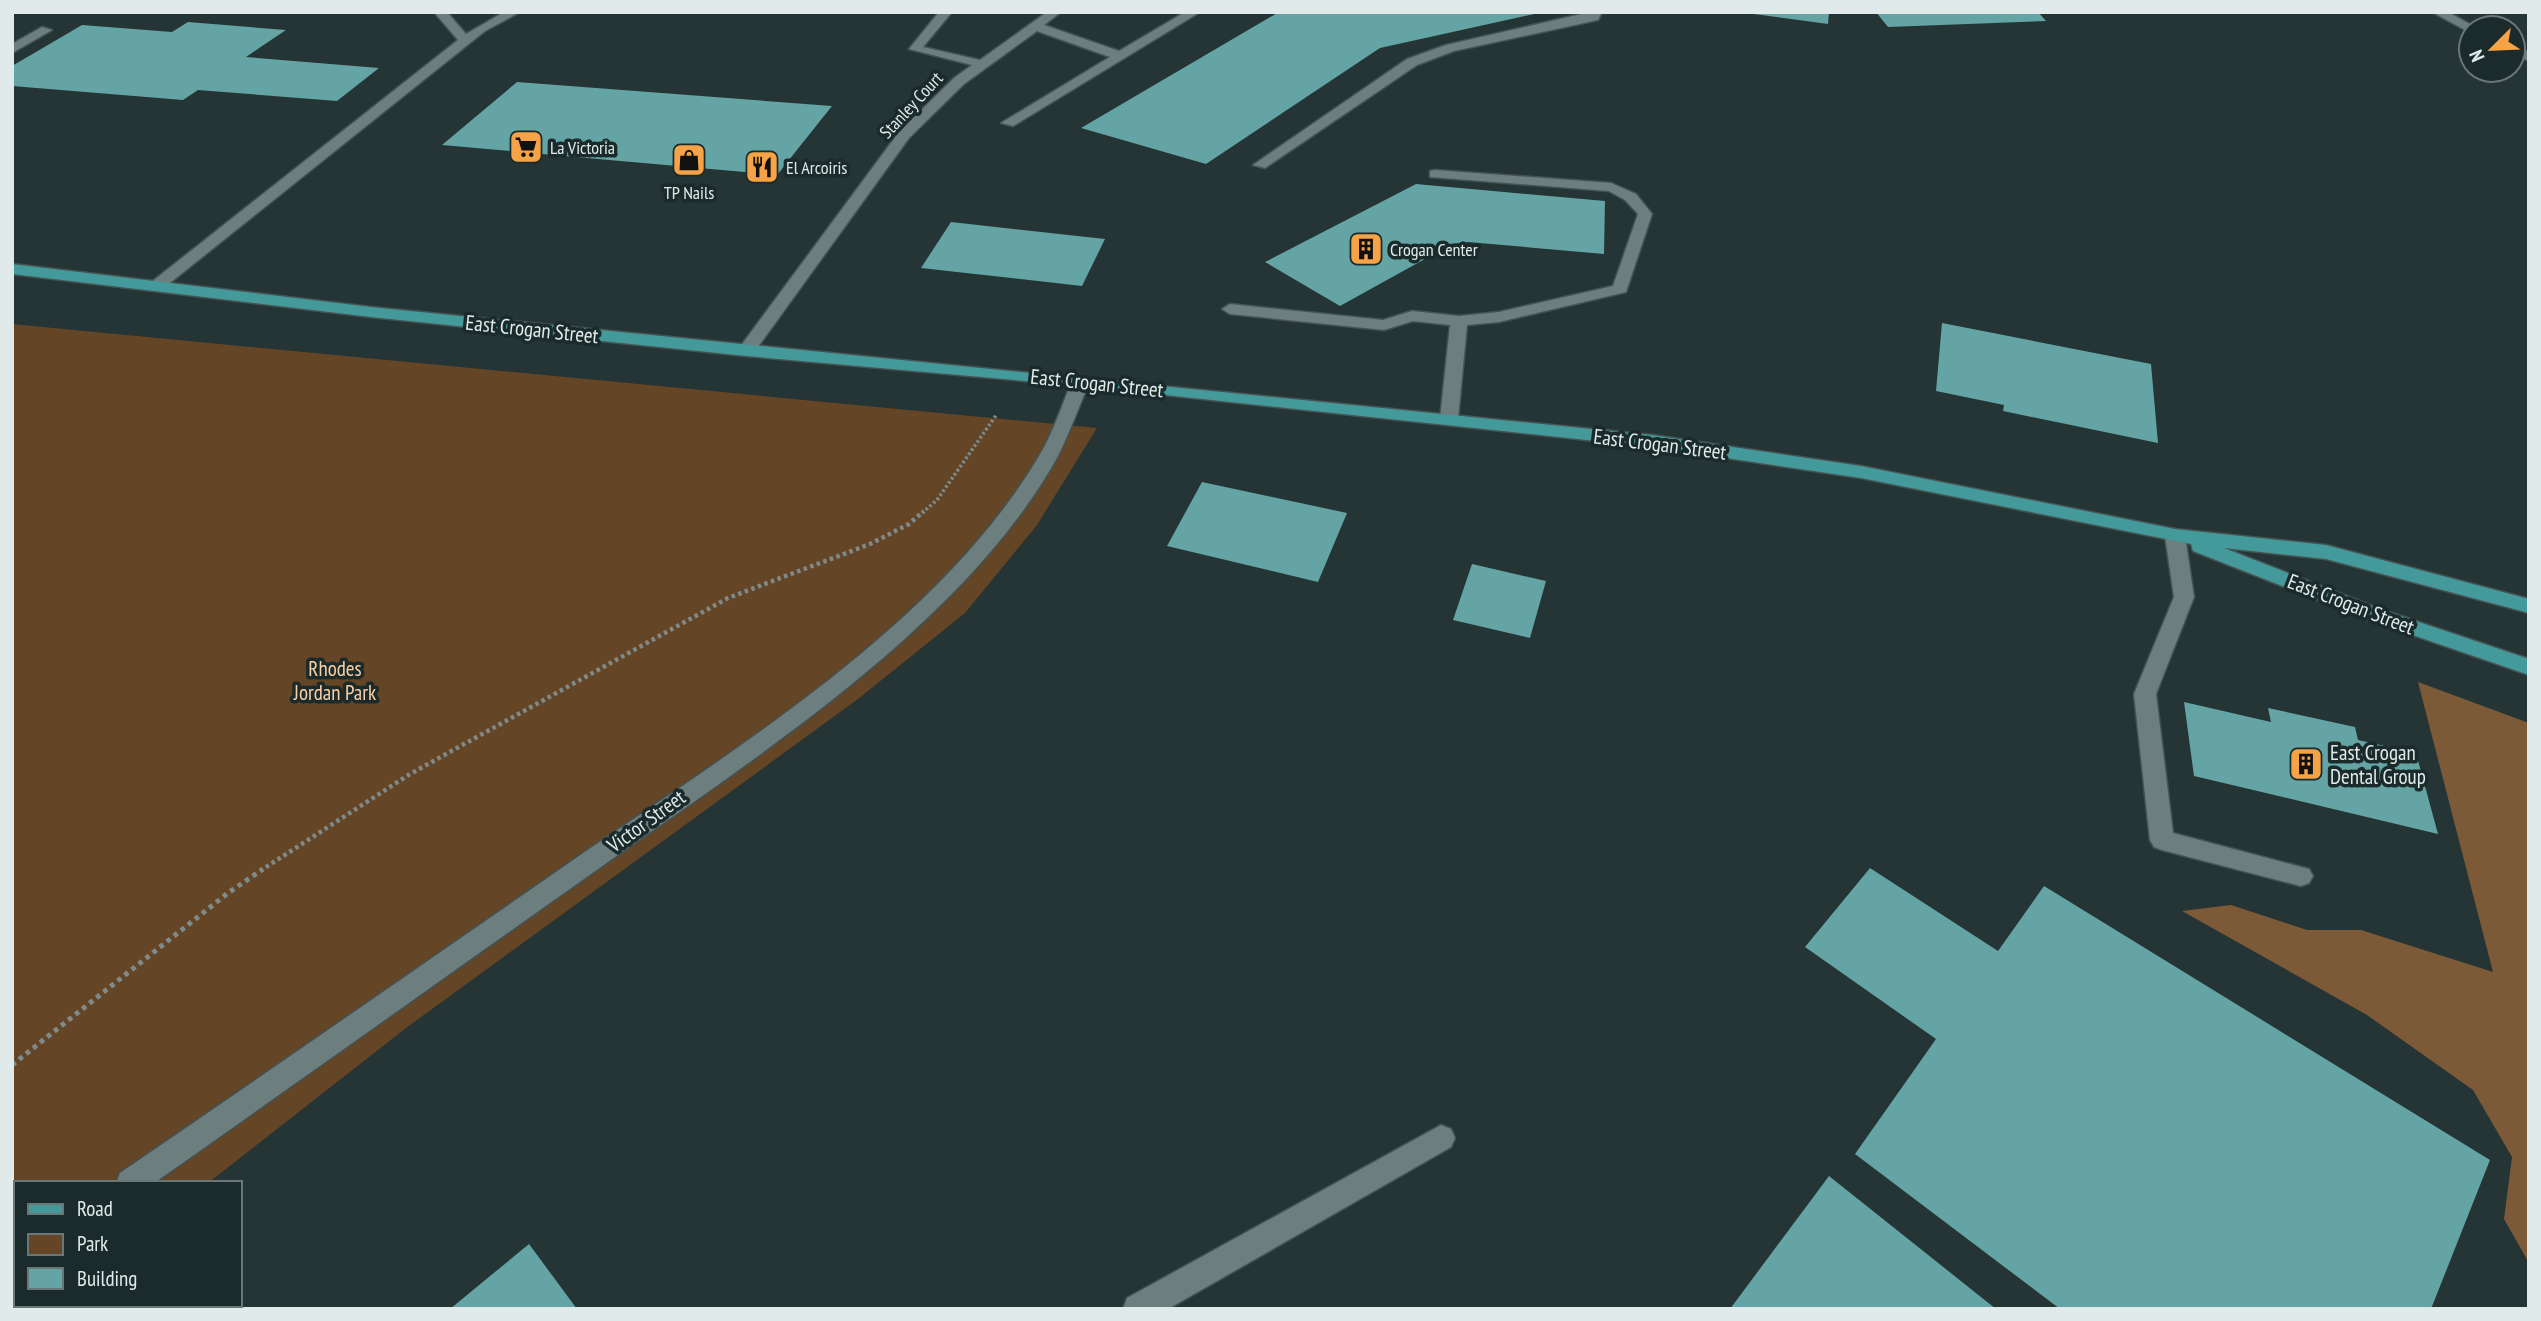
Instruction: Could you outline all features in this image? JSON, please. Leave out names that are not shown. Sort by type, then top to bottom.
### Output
[{"type":"main road","name":"East Crogan Street","points":[[12,270],[746,351],[1081,381],[1652,441],[1861,472],[2175,536],[2326,552],[2529,606]]},
{"type":"main road","name":"East Crogan Street","points":[[2175,536],[2372,614],[2529,667]]},
{"type":"street","points":[[440,12],[465,41]]},
{"type":"street","points":[[155,287],[481,28],[514,12]]},
{"type":"street","points":[[946,12],[915,49],[983,64]]},
{"type":"street","name":"Stanley Court","points":[[746,351],[904,135],[959,81],[1055,12]]},
{"type":"street","points":[[1008,123],[1194,12]]},
{"type":"street","points":[[1259,164],[1412,62],[1450,48],[1594,17],[1596,12]]},
{"type":"street","points":[[2438,12],[2457,22]]},
{"type":"street","points":[[1034,26],[1118,55]]},
{"type":"street","points":[[12,48],[46,30]]},
{"type":"street","points":[[1230,309],[1384,325],[1412,316],[1460,321],[1499,317],[1620,289],[1645,214],[1634,199],[1611,187],[1435,174]]},
{"type":"street","points":[[1449,419],[1460,321]]},
{"type":"street","name":"Victor Street","points":[[133,1181],[784,722],[916,619],[1008,517],[1070,420],[1081,381]]},
{"type":"street","points":[[2175,536],[2184,597],[2145,694],[2162,840],[2301,876]]},
{"type":"street","points":[[1138,1309],[1441,1139]]},
{"type":"path","points":[[12,1065],[228,893],[333,821],[410,774],[728,598],[870,544],[909,524],[937,500],[997,414]]},
{"type":"green space","name":"Rhodes Jordan Park","points":[[12,324],[1097,428],[1037,525],[965,613],[858,699],[406,1028],[211,1181],[14,1181],[14,1307],[50,1307],[12,1309]]},
{"type":"shaded area","points":[[2418,682],[2529,723],[2529,1263],[2504,1219],[2512,1157],[2473,1090],[2367,1015],[2182,911],[2231,905],[2307,930],[2361,930],[2493,972]]},
{"type":"building","points":[[1279,12],[1539,13],[1380,48],[1206,164],[1081,128]]},
{"type":"building","points":[[1739,12],[1829,12],[1828,24]]},
{"type":"building","points":[[1876,12],[2038,12],[2046,21],[1888,27]]},
{"type":"building","points":[[188,22],[286,30],[246,57],[379,68],[337,101],[198,90],[183,100],[12,86],[12,66],[82,25],[172,32]]},
{"type":"building","points":[[517,82],[832,106],[777,175],[442,145]]},
{"type":"building","name":"Crogan Center","points":[[1416,184],[1605,201],[1604,254],[1468,242],[1452,244],[1340,306],[1265,262]]},
{"type":"building","points":[[951,222],[1105,239],[1082,286],[921,268]]},
{"type":"building","points":[[1942,323],[2151,364],[2158,443],[2003,411],[2004,405],[1936,391]]},
{"type":"building","points":[[1202,482],[1347,513],[1318,582],[1167,546]]},
{"type":"building","points":[[1472,564],[1546,581],[1530,638],[1453,620]]},
{"type":"building","name":"East Crogan Dental Group","points":[[2184,702],[2271,722],[2268,708],[2355,727],[2358,740],[2416,753],[2438,834],[2194,776]]},
{"type":"building","points":[[1870,868],[1998,951],[2044,886],[2490,1160],[2431,1309],[2060,1309],[1855,1154],[1936,1039],[1805,947]]},
{"type":"building","points":[[1829,1176],[1996,1309],[1730,1309]]},
{"type":"building","points":[[529,1244],[577,1309],[450,1309]]},
{"type":"place","name":"La Victoria","points":[[526,147]]},
{"type":"place","name":"TP Nails","points":[[689,160]]},
{"type":"place","name":"El Arcoiris","points":[[762,167]]},
{"type":"place","name":"Crogan Center","points":[[1366,249]]},
{"type":"place","name":"East Crogan Dental Group","points":[[2306,764]]}]
